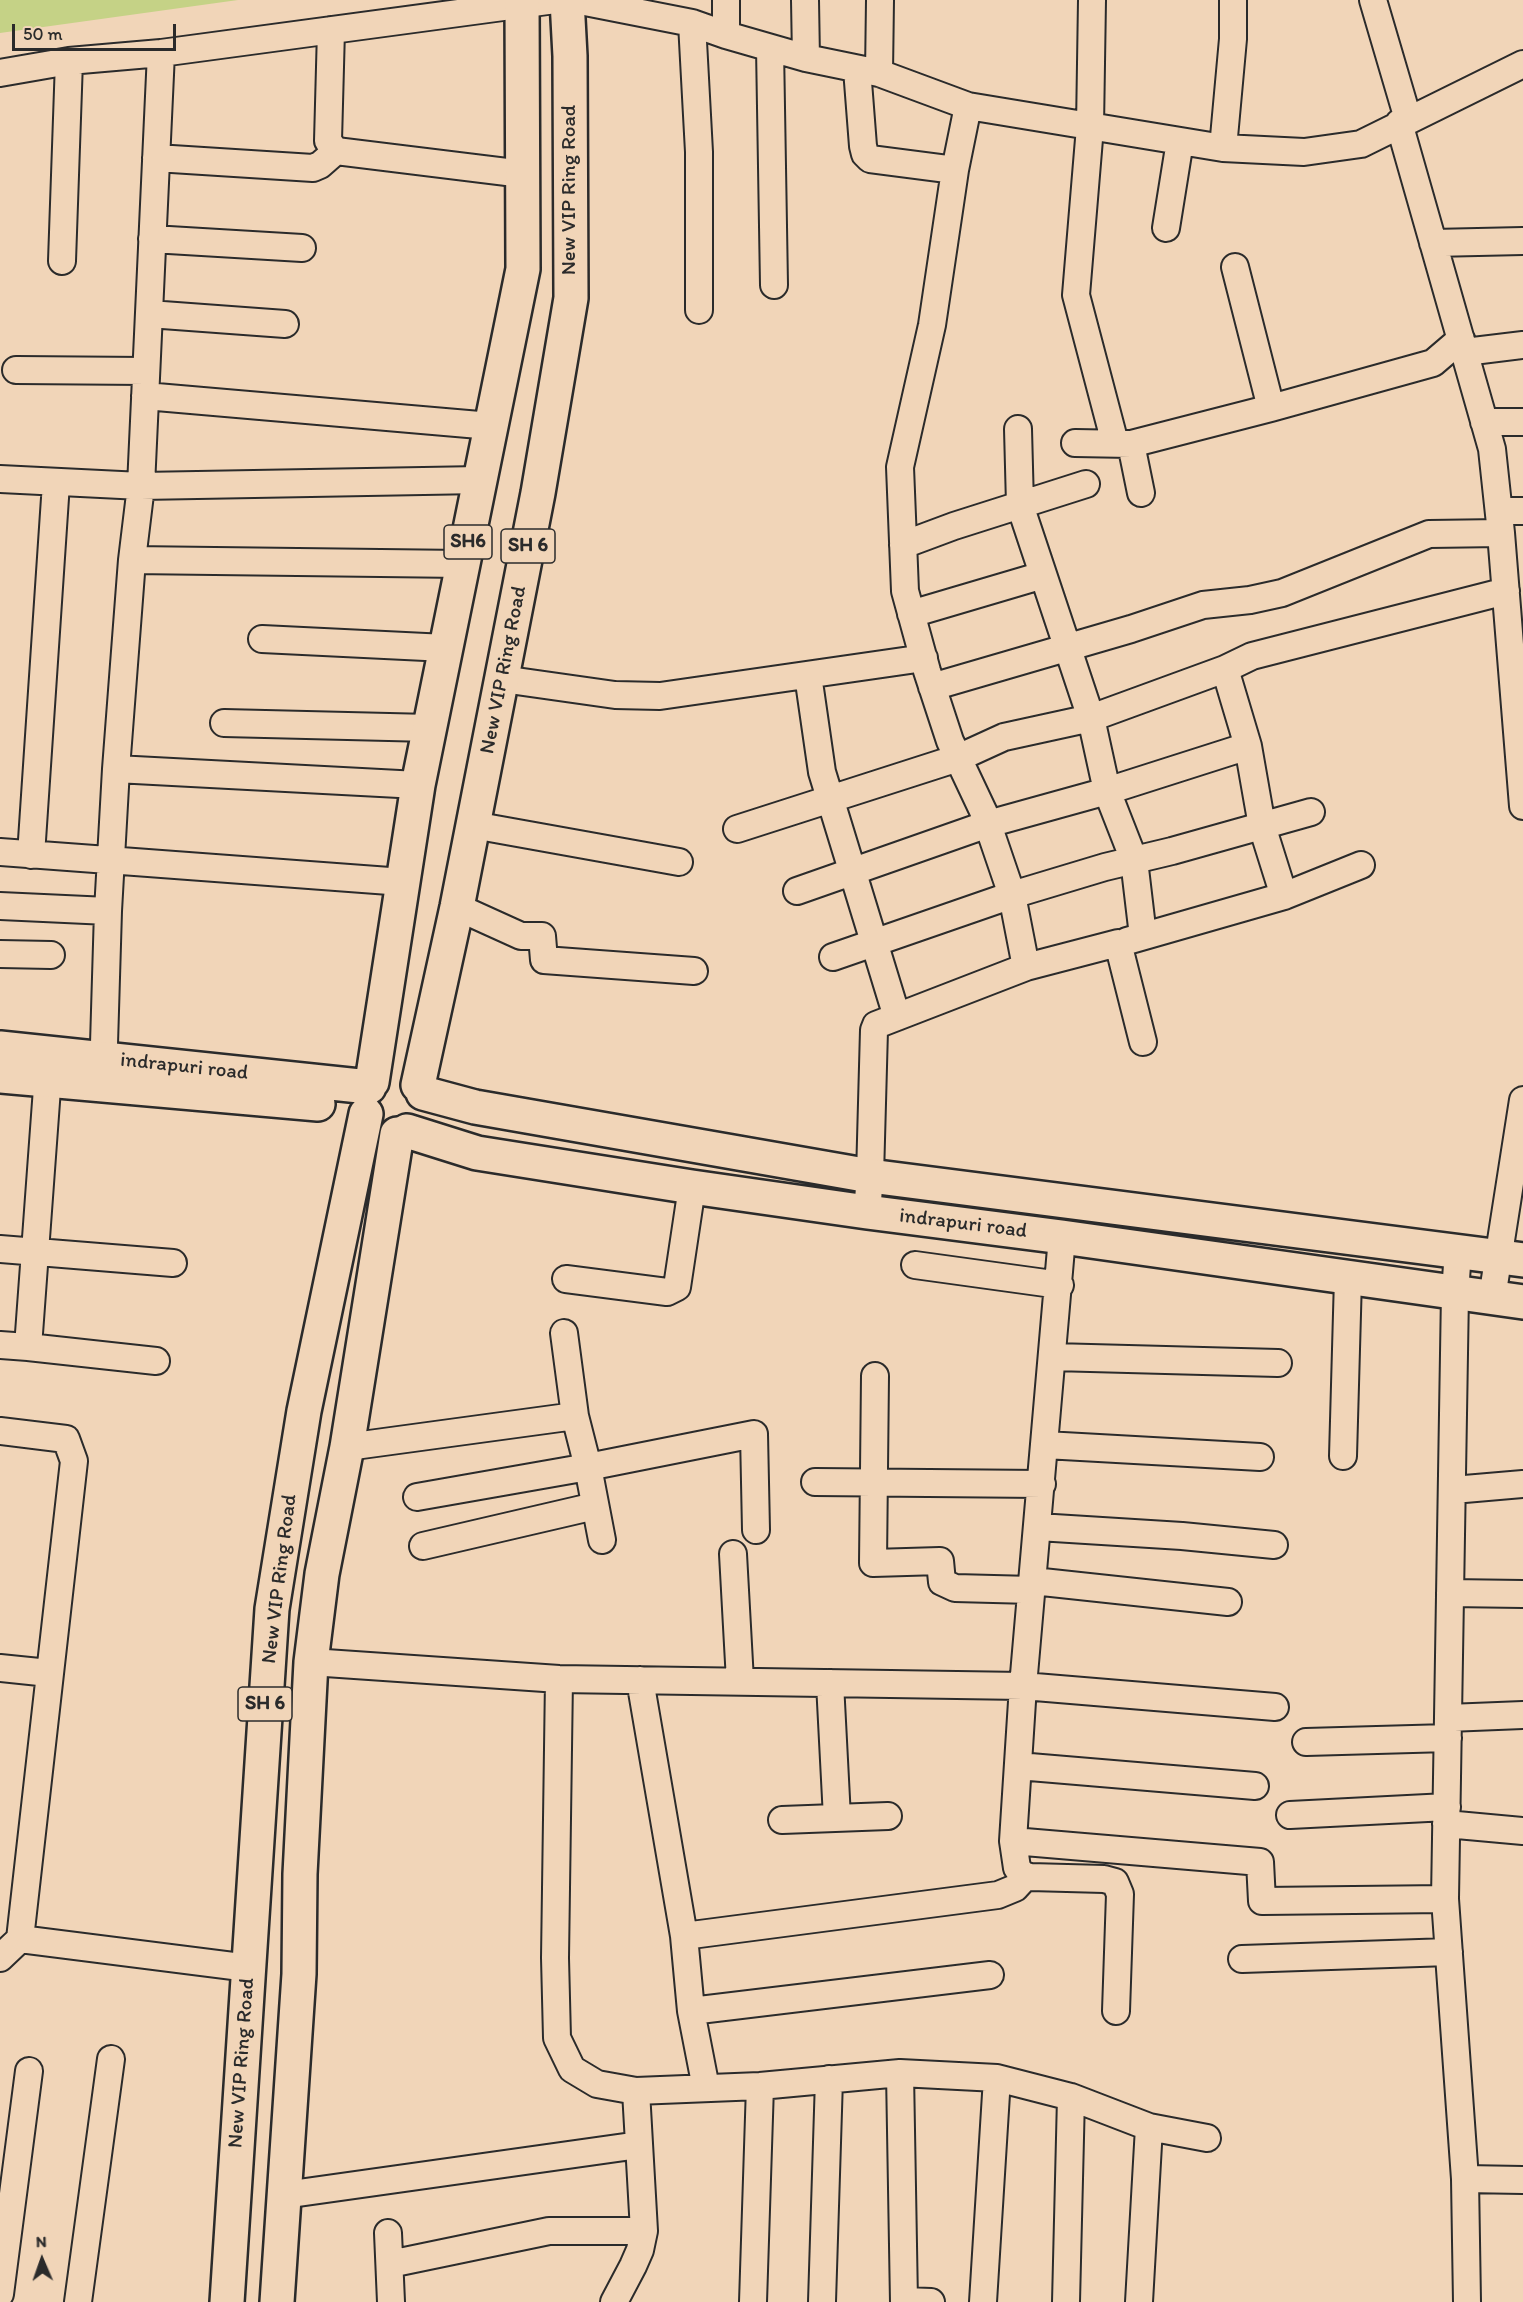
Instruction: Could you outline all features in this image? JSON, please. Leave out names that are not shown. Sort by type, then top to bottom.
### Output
[{"type":"main road","name":"New VIP Ring Road","points":[[421,1089],[538,493],[571,298],[570,56],[567,0]]},
{"type":"main road","name":"New VIP Ring Road","points":[[227,2302],[272,1609],[304,1411],[368,1098],[418,785],[523,268],[522,2]]},
{"type":"main road","name":"indrapuri road","points":[[0,1048],[49,1067],[103,1073],[170,1090],[368,1098]]},
{"type":"main road","name":"indrapuri road","points":[[0,1076],[49,1067]]},
{"type":"main road","points":[[393,1073],[411,1078],[421,1089],[425,1103],[424,1112],[419,1121],[402,1132],[383,1131],[374,1126],[368,1098],[383,1076],[393,1073]]},
{"type":"main road","name":"indrapuri road","points":[[421,1089],[476,1107],[870,1176],[1510,1258]]},
{"type":"main road","name":"New VIP Ring Road","points":[[277,2302],[300,1974],[300,1874],[311,1662],[322,1574],[347,1447],[402,1132]]},
{"type":"main road","name":"indrapuri road","points":[[402,1132],[477,1154],[692,1187],[1507,1300]]},
{"type":"street","points":[[0,73],[69,61],[161,53],[522,2],[555,0]]},
{"type":"street","points":[[575,0],[692,23],[806,58],[868,71],[968,106],[1223,148],[1304,152],[1361,144],[1403,121],[1523,64]]},
{"type":"street","points":[[726,0],[726,35]]},
{"type":"street","points":[[805,0],[806,58]]},
{"type":"street","points":[[880,0],[868,71],[863,146],[865,154],[870,159],[955,170]]},
{"type":"street","points":[[1092,0],[1090,127],[1076,295],[1123,444],[1141,493]]},
{"type":"street","points":[[1223,148],[1233,39],[1233,0]]},
{"type":"street","points":[[1373,0],[1433,243],[1485,422],[1508,518],[1506,591],[1523,806]]},
{"type":"street","points":[[692,23],[699,152],[699,310]]},
{"type":"street","points":[[331,30],[328,141],[336,151],[523,174]]},
{"type":"street","points":[[770,48],[774,285]]},
{"type":"street","points":[[103,1073],[108,911],[116,769],[132,560],[141,486],[161,53]]},
{"type":"street","points":[[62,261],[69,61]]},
{"type":"street","points":[[968,106],[955,170],[932,325],[900,467],[904,591],[950,741],[988,824],[1012,896],[1026,967]]},
{"type":"street","points":[[1166,228],[1180,141]]},
{"type":"street","points":[[156,158],[313,168],[336,151]]},
{"type":"street","points":[[152,239],[302,248]]},
{"type":"street","points":[[1433,243],[1523,241]]},
{"type":"street","points":[[1235,267],[1271,408]]},
{"type":"street","points":[[149,314],[285,324]]},
{"type":"street","points":[[1075,443],[1123,444],[1271,408],[1433,363],[1463,345],[1523,345]]},
{"type":"street","points":[[16,370],[146,371]]},
{"type":"street","points":[[145,396],[491,426]]},
{"type":"street","points":[[1485,422],[1523,422]]},
{"type":"street","points":[[1018,429],[1020,505],[1091,718],[1107,791],[1134,860],[1143,936]]},
{"type":"street","points":[[0,479],[141,486],[480,480]]},
{"type":"street","points":[[31,855],[56,483]]},
{"type":"street","points":[[903,545],[1086,484]]},
{"type":"street","points":[[932,687],[1203,605],[1250,600],[1282,593],[1429,534],[1508,518]]},
{"type":"street","points":[[132,560],[463,564]]},
{"type":"street","points":[[911,614],[1043,574]]},
{"type":"street","points":[[737,828],[958,758],[1004,737],[1091,718],[1225,669],[1252,656],[1506,591]]},
{"type":"street","points":[[262,639],[446,648]]},
{"type":"street","points":[[502,679],[638,697],[660,696],[924,658]]},
{"type":"street","points":[[1225,669],[1248,746],[1262,826],[1284,896]]},
{"type":"street","points":[[808,675],[822,772],[897,1017]]},
{"type":"street","points":[[224,723],[430,728]]},
{"type":"street","points":[[797,891],[988,824],[1107,791],[1248,746]]},
{"type":"street","points":[[116,769],[418,785]]},
{"type":"street","points":[[833,957],[1012,896],[1311,812]]},
{"type":"street","points":[[473,825],[679,862]]},
{"type":"street","points":[[0,852],[403,882]]},
{"type":"street","points":[[867,1212],[870,1176],[873,1030],[876,1025],[1026,967],[1284,896],[1361,865]]},
{"type":"street","points":[[0,906],[108,911]]},
{"type":"street","points":[[457,906],[521,936],[542,936],[544,960],[694,971]]},
{"type":"street","points":[[1118,943],[1143,1042]]},
{"type":"street","points":[[0,954],[51,955]]},
{"type":"street","points":[[28,1347],[37,1252],[49,1067]]},
{"type":"street","points":[[1507,1300],[1523,1100]]},
{"type":"street","points":[[566,1279],[667,1292],[677,1287],[692,1187]]},
{"type":"street","points":[[1062,1237],[1060,1285],[1023,1686],[1013,1841],[1017,1868],[1026,1876],[1104,1879],[1115,1882],[1120,1894],[1116,2011]]},
{"type":"street","points":[[0,1249],[173,1263]]},
{"type":"street","points":[[1458,1251],[1455,1293],[1445,1899],[1465,2179],[1467,2302]]},
{"type":"street","points":[[915,1264],[1060,1285]]},
{"type":"street","points":[[1342,1456],[1348,1278]]},
{"type":"street","points":[[564,1333],[575,1416],[588,1467],[602,1540]]},
{"type":"street","points":[[0,1345],[156,1361]]},
{"type":"street","points":[[1053,1357],[1278,1363]]},
{"type":"street","points":[[875,1376],[873,1563],[940,1561],[942,1582],[955,1588],[1032,1585],[1228,1602]]},
{"type":"street","points":[[347,1447],[575,1416]]},
{"type":"street","points":[[0,1431],[66,1439],[74,1461],[20,1939],[0,1958]]},
{"type":"street","points":[[417,1497],[588,1467],[754,1434],[756,1530]]},
{"type":"street","points":[[1045,1445],[1260,1457]]},
{"type":"street","points":[[815,1482],[1042,1484]]},
{"type":"street","points":[[1453,1490],[1523,1484]]},
{"type":"street","points":[[423,1546],[595,1506]]},
{"type":"street","points":[[1038,1527],[1182,1536],[1274,1545]]},
{"type":"street","points":[[733,1554],[740,1682]]},
{"type":"street","points":[[1450,1593],[1523,1594]]},
{"type":"street","points":[[311,1662],[559,1679],[1023,1686],[1275,1707]]},
{"type":"street","points":[[0,1668],[50,1673]]},
{"type":"street","points":[[559,1679],[555,1958],[557,2038],[572,2069],[597,2084],[636,2091],[760,2086],[900,2073],[998,2078],[1071,2097],[1149,2127],[1207,2138]]},
{"type":"street","points":[[640,1680],[684,1936],[691,2011],[706,2088]]},
{"type":"street","points":[[830,1683],[837,1818]]},
{"type":"street","points":[[1305,1742],[1448,1728],[1523,1715]]},
{"type":"street","points":[[1018,1766],[1255,1786]]},
{"type":"street","points":[[1290,1815],[1447,1815],[1523,1831]]},
{"type":"street","points":[[782,1820],[888,1816]]},
{"type":"street","points":[[1013,1841],[1260,1862],[1262,1901],[1445,1899]]},
{"type":"street","points":[[684,1936],[998,1895],[1015,1888],[1026,1876]]},
{"type":"street","points":[[20,1939],[249,1968]]},
{"type":"street","points":[[1242,1959],[1449,1952]]},
{"type":"street","points":[[691,2011],[990,1975]]},
{"type":"street","points":[[78,2302],[111,2059]]},
{"type":"street","points":[[0,2294],[29,2071]]},
{"type":"street","points":[[900,2073],[904,2301],[931,2302]]},
{"type":"street","points":[[983,2302],[998,2078]]},
{"type":"street","points":[[822,2302],[829,2079]]},
{"type":"street","points":[[753,2302],[760,2086]]},
{"type":"street","points":[[614,2302],[640,2250],[644,2231],[636,2091]]},
{"type":"street","points":[[1066,2302],[1071,2097]]},
{"type":"street","points":[[1139,2302],[1149,2127]]},
{"type":"street","points":[[284,2195],[639,2145]]},
{"type":"street","points":[[1465,2179],[1523,2180]]},
{"type":"street","points":[[390,2264],[549,2231],[644,2231]]},
{"type":"street","points":[[388,2233],[391,2302]]},
{"type":"green space","points":[[0,0],[238,0],[0,33]]}]
